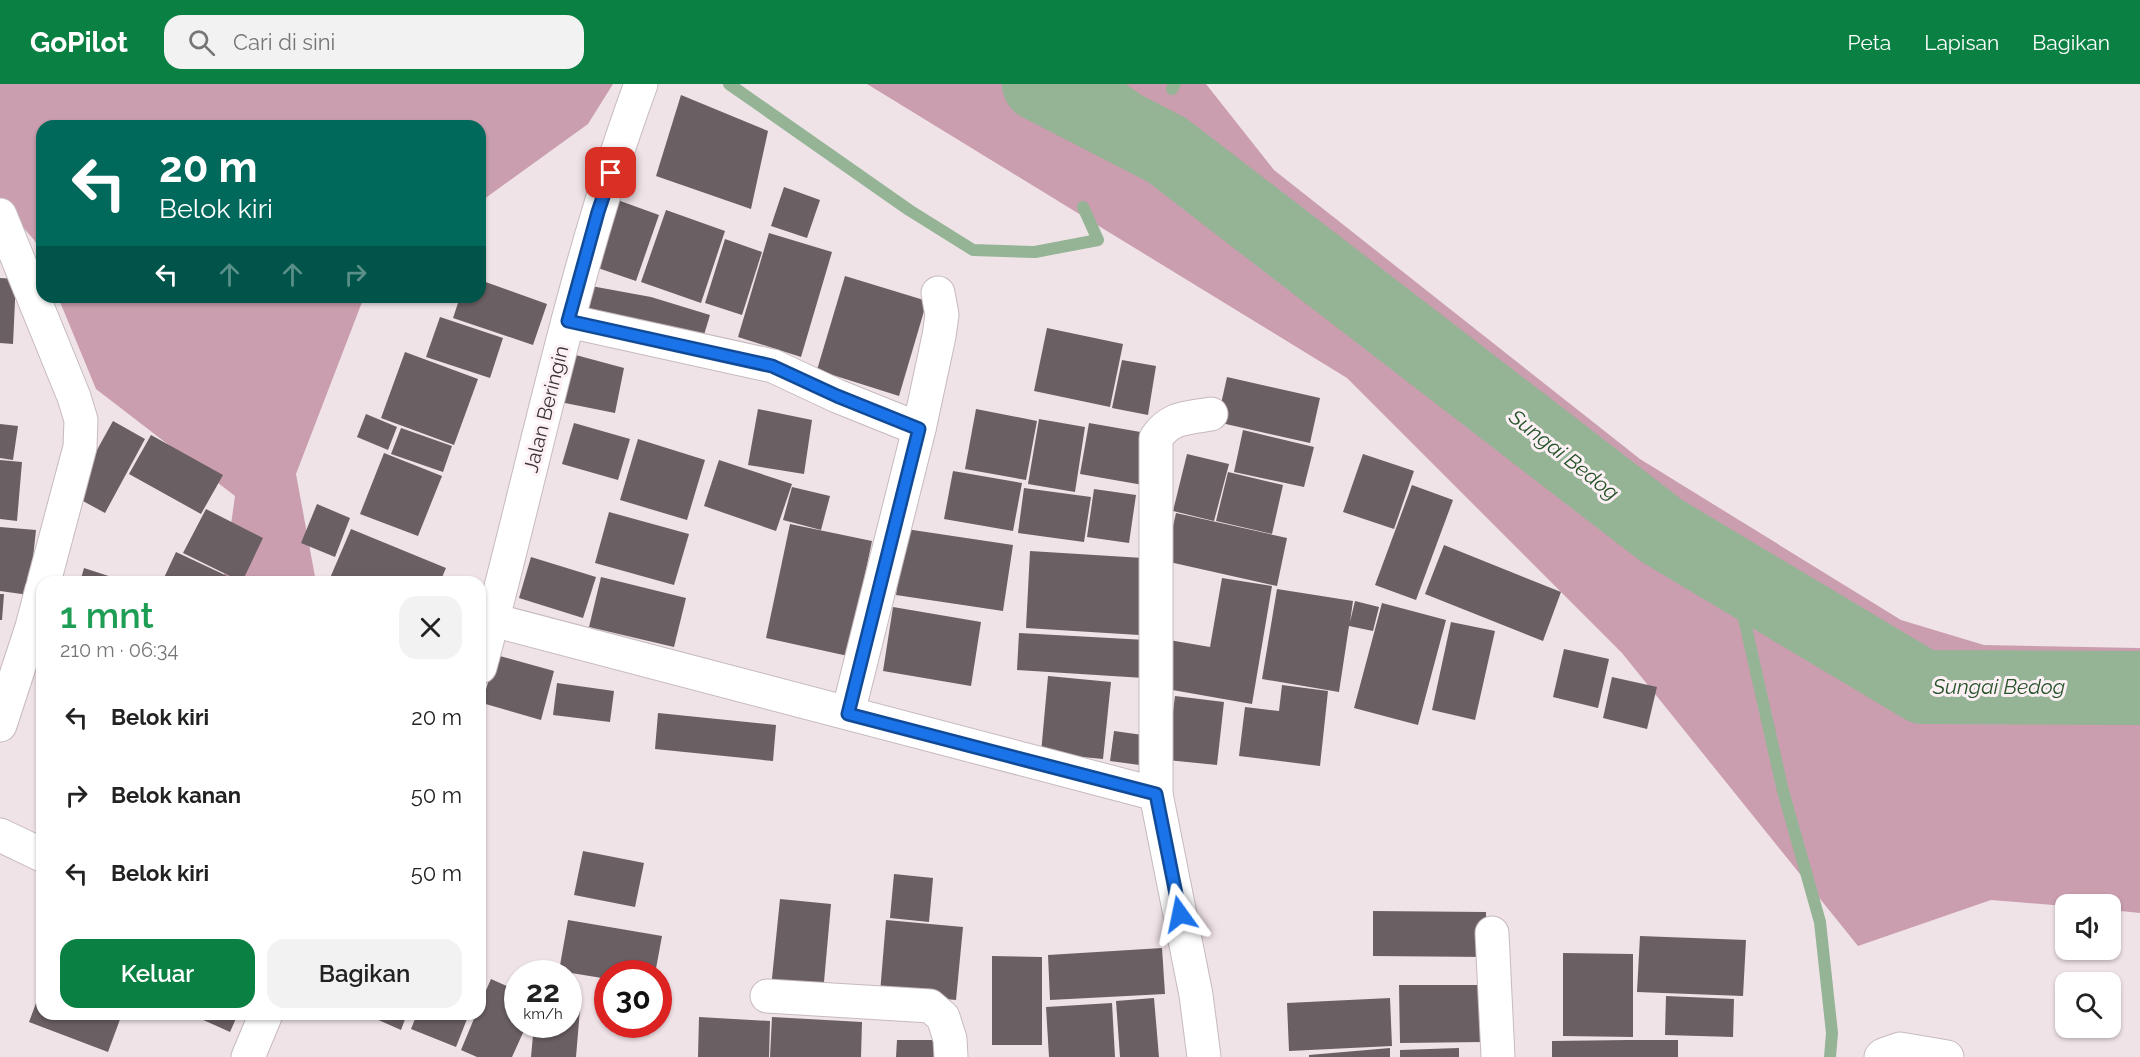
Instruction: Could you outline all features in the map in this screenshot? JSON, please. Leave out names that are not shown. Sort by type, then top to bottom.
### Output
[{"type":"street","name":"Jalan Beringin","points":[[486,646],[568,321],[598,212],[641,84]]},
{"type":"street","points":[[0,215],[74,397],[81,420],[80,447],[46,576]]},
{"type":"street","points":[[848,714],[919,429],[939,336],[942,315],[938,292]]},
{"type":"street","points":[[568,321],[772,366],[837,396],[919,429]]},
{"type":"street","points":[[1204,1057],[1197,995],[1156,794],[1156,438],[1164,426],[1173,421],[1211,414]]},
{"type":"street","points":[[0,725],[36,612]]},
{"type":"street","points":[[493,620],[1156,794]]},
{"type":"street","points":[[0,835],[36,852]]},
{"type":"street","points":[[1492,933],[1498,1057]]},
{"type":"street","points":[[767,996],[930,1006],[943,1017],[950,1040],[951,1057]]},
{"type":"street","points":[[248,1057],[263,1020]]},
{"type":"street","points":[[1881,1057],[1900,1049],[1947,1057]]},
{"type":"shaded area","points":[[0,84],[613,84],[588,124],[486,198],[486,120],[36,120],[36,244],[0,201]]},
{"type":"shaded area","points":[[867,84],[1206,84],[1274,170],[1640,459],[1901,620],[1984,645],[2140,648],[2140,913],[2121,911],[2121,894],[2055,894],[2055,905],[1991,900],[1858,946],[1622,653],[1347,378]]},
{"type":"shaded area","points":[[60,303],[362,303],[296,474],[315,576],[224,576],[235,496],[96,389]]},
{"type":"building","points":[[681,95],[768,131],[751,209],[656,176]]},
{"type":"building","points":[[784,187],[820,200],[807,238],[771,226]]},
{"type":"building","points":[[612,198],[659,215],[636,281],[589,265]]},
{"type":"building","points":[[666,210],[725,231],[701,303],[641,282]]},
{"type":"building","points":[[769,233],[832,252],[801,357],[738,337]]},
{"type":"building","points":[[725,239],[762,252],[742,315],[705,303]]},
{"type":"building","points":[[845,276],[927,301],[899,396],[817,370]]},
{"type":"building","points":[[0,278],[16,279],[13,344],[0,343]]},
{"type":"building","points":[[486,282],[547,304],[533,345],[453,318],[458,303],[486,303]]},
{"type":"building","points":[[591,286],[651,297],[710,315],[700,348],[581,318]]},
{"type":"building","points":[[440,317],[503,338],[490,378],[426,357]]},
{"type":"building","points":[[1047,328],[1123,344],[1110,407],[1034,391]]},
{"type":"building","points":[[405,352],[478,379],[454,445],[381,418]]},
{"type":"building","points":[[572,354],[624,368],[615,413],[560,402]]},
{"type":"building","points":[[1122,360],[1156,366],[1148,415],[1112,408]]},
{"type":"building","points":[[1227,377],[1320,398],[1310,443],[1217,422]]},
{"type":"building","points":[[758,409],[812,420],[804,474],[748,465]]},
{"type":"building","points":[[976,409],[1037,421],[1026,480],[965,469]]},
{"type":"building","points":[[366,414],[397,427],[388,450],[357,437]]},
{"type":"building","points":[[1039,419],[1085,427],[1075,492],[1028,484]]},
{"type":"building","points":[[113,421],[145,439],[105,513],[72,495]]},
{"type":"building","points":[[574,423],[630,439],[618,480],[562,464]]},
{"type":"building","points":[[1089,423],[1152,434],[1143,485],[1080,474]]},
{"type":"building","points":[[0,424],[18,426],[13,460],[0,458]]},
{"type":"building","points":[[401,428],[452,446],[443,472],[391,454]]},
{"type":"building","points":[[1243,430],[1314,447],[1304,487],[1234,472]]},
{"type":"building","points":[[151,435],[223,475],[201,514],[129,474]]},
{"type":"building","points":[[638,439],[705,460],[687,520],[620,500]]},
{"type":"building","points":[[384,453],[442,476],[418,536],[360,514]]},
{"type":"building","points":[[1187,454],[1229,464],[1214,521],[1173,511]]},
{"type":"building","points":[[1363,454],[1414,471],[1394,529],[1343,512]]},
{"type":"building","points":[[0,460],[22,462],[17,521],[0,519]]},
{"type":"building","points":[[719,460],[792,484],[776,531],[704,506]]},
{"type":"building","points":[[953,471],[1022,483],[1013,531],[944,519]]},
{"type":"building","points":[[1228,472],[1283,485],[1272,534],[1216,521]]},
{"type":"building","points":[[1412,485],[1453,500],[1416,600],[1375,585]]},
{"type":"building","points":[[792,487],[830,496],[821,530],[783,520]]},
{"type":"building","points":[[1024,488],[1091,497],[1084,542],[1018,533]]},
{"type":"building","points":[[1094,489],[1136,495],[1129,543],[1087,537]]},
{"type":"building","points":[[317,504],[350,518],[335,557],[301,543]]},
{"type":"building","points":[[206,509],[263,538],[245,576],[230,576],[183,553]]},
{"type":"building","points":[[609,512],[689,534],[674,585],[595,563]]},
{"type":"building","points":[[1176,513],[1287,538],[1277,586],[1165,561]]},
{"type":"building","points":[[790,524],[872,541],[848,656],[766,638]]},
{"type":"building","points":[[0,527],[36,530],[29,595],[0,591]]},
{"type":"building","points":[[351,529],[446,568],[443,576],[331,576]]},
{"type":"building","points":[[906,529],[1013,545],[1003,611],[896,595]]},
{"type":"building","points":[[1444,545],[1561,592],[1543,641],[1425,594]]},
{"type":"building","points":[[1030,551],[1143,558],[1139,635],[1026,628]]},
{"type":"building","points":[[176,552],[227,576],[165,576]]},
{"type":"building","points":[[531,557],[596,577],[583,618],[519,598]]},
{"type":"building","points":[[84,568],[109,576],[82,576]]},
{"type":"building","points":[[601,577],[686,598],[674,647],[589,627]]},
{"type":"building","points":[[1222,578],[1272,586],[1252,704],[1161,688],[1169,640],[1210,647]]},
{"type":"building","points":[[1277,589],[1353,601],[1350,622],[1355,601],[1379,607],[1373,631],[1349,626],[1339,692],[1262,679]]},
{"type":"building","points":[[0,594],[4,594],[2,620],[0,620]]},
{"type":"building","points":[[1382,603],[1446,620],[1418,725],[1354,708]]},
{"type":"building","points":[[893,607],[981,622],[971,686],[883,671]]},
{"type":"building","points":[[1451,622],[1495,631],[1475,720],[1432,710]]},
{"type":"building","points":[[1019,633],[1146,640],[1144,678],[1017,670]]},
{"type":"building","points":[[1564,649],[1609,659],[1598,708],[1553,697]]},
{"type":"building","points":[[496,655],[554,671],[541,720],[486,704],[486,689]]},
{"type":"building","points":[[1048,676],[1111,682],[1103,759],[1041,753]]},
{"type":"building","points":[[1612,677],[1657,687],[1647,729],[1603,718]]},
{"type":"building","points":[[557,683],[614,691],[610,722],[553,715]]},
{"type":"building","points":[[1282,685],[1328,691],[1320,766],[1239,756],[1245,707],[1279,711]]},
{"type":"building","points":[[1175,696],[1224,702],[1217,765],[1167,760]]},
{"type":"building","points":[[658,713],[776,725],[773,761],[655,749]]},
{"type":"building","points":[[1114,731],[1150,736],[1147,766],[1110,761]]},
{"type":"building","points":[[583,851],[644,863],[635,907],[574,895]]},
{"type":"building","points":[[894,874],[933,878],[929,922],[890,918]]},
{"type":"building","points":[[780,899],[831,904],[823,993],[771,988]]},
{"type":"building","points":[[1373,911],[1486,912],[1486,957],[1373,956]]},
{"type":"building","points":[[568,920],[662,936],[658,960],[594,960],[594,977],[582,975],[582,960],[561,960]]},
{"type":"building","points":[[886,920],[963,927],[956,1000],[880,993]]},
{"type":"building","points":[[1640,936],[1746,940],[1743,996],[1637,992]]},
{"type":"building","points":[[1162,948],[1165,994],[1050,1000],[1048,955]]},
{"type":"building","points":[[1563,953],[1633,954],[1633,1037],[1563,1036]]},
{"type":"building","points":[[992,956],[1042,957],[1042,1045],[992,1045]]},
{"type":"building","points":[[491,979],[504,985],[504,1038],[521,1038],[512,1057],[477,1057],[461,1050],[474,1020],[486,1020],[486,990]]},
{"type":"building","points":[[1399,985],[1482,985],[1483,1042],[1400,1043]]},
{"type":"building","points":[[1666,996],[1734,999],[1733,1037],[1665,1035]]},
{"type":"building","points":[[1154,998],[1159,1057],[1120,1057],[1116,1001]]},
{"type":"building","points":[[1390,998],[1392,1046],[1289,1051],[1287,1003]]},
{"type":"building","points":[[36,1003],[36,1020],[120,1020],[108,1052],[29,1022]]},
{"type":"building","points":[[1112,1003],[1115,1057],[1049,1057],[1046,1007]]},
{"type":"building","points":[[699,1017],[770,1021],[769,1057],[698,1057]]},
{"type":"building","points":[[772,1017],[862,1022],[861,1057],[770,1057]]},
{"type":"building","points":[[203,1020],[235,1020],[230,1032]]},
{"type":"building","points":[[378,1020],[405,1020],[401,1030]]},
{"type":"building","points":[[415,1020],[467,1020],[456,1047],[411,1029]]},
{"type":"building","points":[[533,1038],[578,1038],[576,1057],[531,1057]]},
{"type":"building","points":[[897,1040],[942,1040],[942,1057],[896,1057]]},
{"type":"building","points":[[1678,1040],[1678,1057],[1552,1057],[1552,1041]]},
{"type":"building","points":[[1390,1048],[1390,1057],[1309,1057],[1309,1055]]},
{"type":"building","points":[[1459,1048],[1459,1057],[1400,1057],[1400,1050]]},
{"type":"waterway","points":[[729,84],[909,210],[973,250],[1035,252],[1098,240],[1083,207]]},
{"type":"waterway","name":"Sungai Bedog","points":[[1039,84],[1167,150],[1662,531],[1923,687],[2140,688]]},
{"type":"waterway","points":[[1115,84],[1135,98]]},
{"type":"waterway","points":[[1172,89],[1175,84]]},
{"type":"waterway","points":[[1734,574],[1783,791],[1820,922],[1832,1033],[1830,1057]]},
{"type":"route","points":[[611,173],[568,321],[772,366],[837,396],[919,429],[848,714],[1156,794],[1180,914]]}]
